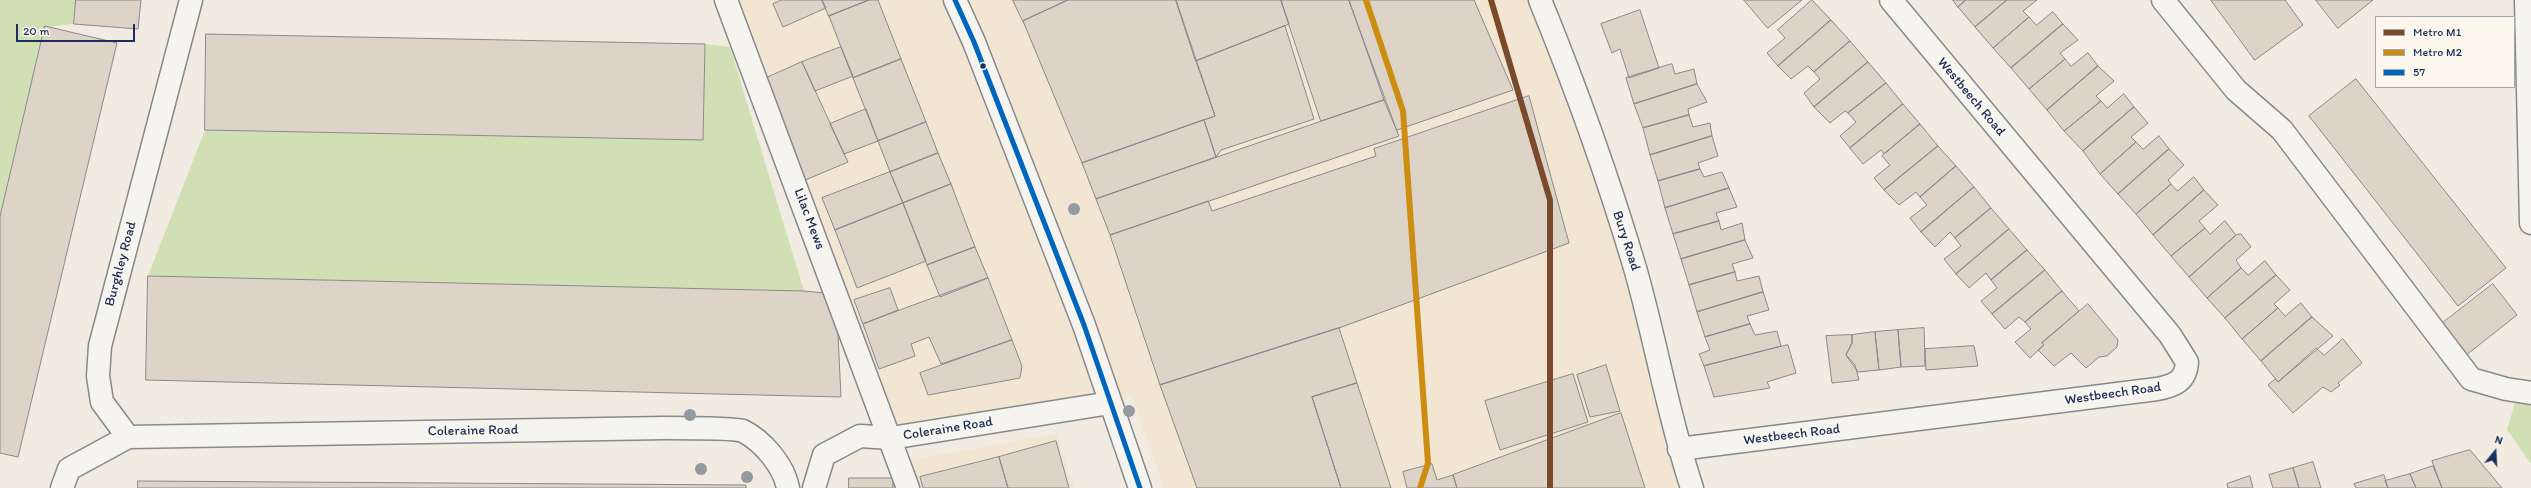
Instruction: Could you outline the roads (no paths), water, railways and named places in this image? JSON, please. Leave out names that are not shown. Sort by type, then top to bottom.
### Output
[{"type":"street","name":"Burghley Road","points":[[128,437],[102,402],[98,376],[100,346],[190,0]]},
{"type":"street","name":"Lilac Mews","points":[[726,0],[891,438],[908,488]]},
{"type":"street","points":[[955,0],[974,42],[1084,325],[1140,488]]},
{"type":"street","name":"Bury Road","points":[[1540,0],[1573,79],[1635,269],[1679,449],[1692,488]]},
{"type":"street","name":"Westbeech Road","points":[[1679,449],[2157,389],[2178,383],[2184,376],[2187,362],[2170,335],[1891,0]]},
{"type":"street","points":[[2163,0],[2236,90],[2282,130],[2471,379],[2506,389],[2531,393]]},
{"type":"street","points":[[2526,0],[2531,223]]},
{"type":"street","name":"Coleraine Road","points":[[814,488],[824,455],[860,436],[891,438],[1110,403]]},
{"type":"street","name":"Coleraine Road","points":[[128,437],[665,428],[742,431],[771,454],[787,480],[788,488]]},
{"type":"street","points":[[62,488],[69,469],[128,437]]},
{"type":"metro line","name":"M2","points":[[1366,0],[1403,111],[1428,463],[1420,488]]},
{"type":"metro line","name":"M1","points":[[1491,0],[1550,200],[1550,488]]}]
